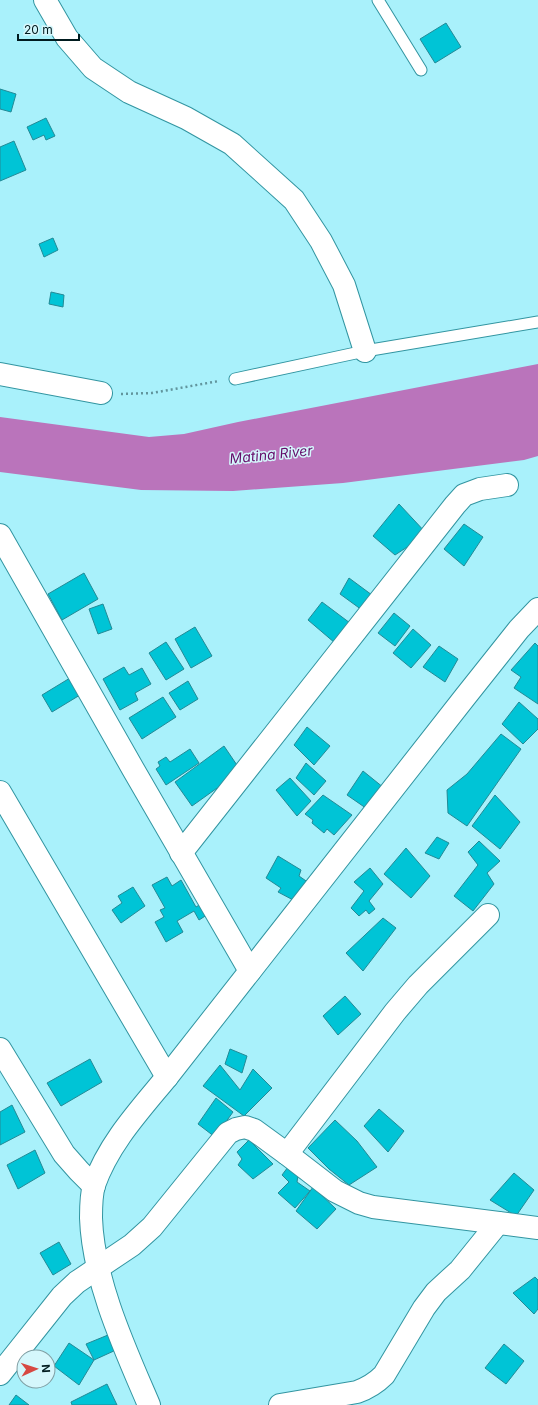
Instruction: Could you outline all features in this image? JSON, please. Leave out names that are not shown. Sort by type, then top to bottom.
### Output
[{"type":"street","points":[[46,0],[68,38],[93,68],[129,92],[186,118],[232,144],[294,200],[321,241],[344,285],[365,351]]},
{"type":"street","points":[[0,374],[101,393]]},
{"type":"street","points":[[181,853],[455,505],[464,495],[480,489],[507,485]]},
{"type":"street","points":[[0,535],[250,971]]},
{"type":"street","points":[[148,1404],[123,1344],[110,1307],[98,1267],[91,1228],[91,1205],[94,1186],[111,1148],[123,1130],[167,1077],[465,697],[519,629],[538,608]]},
{"type":"street","points":[[0,792],[167,1077]]},
{"type":"street","points":[[288,1154],[404,1001],[488,915]]},
{"type":"street","points":[[0,1049],[64,1154],[94,1186]]},
{"type":"street","points":[[0,1374],[62,1296],[76,1282],[132,1245],[152,1227],[228,1133],[236,1129],[245,1127],[254,1130],[288,1154],[335,1191],[359,1203],[373,1207],[538,1228]]},
{"type":"street","points":[[280,1405],[357,1392],[369,1388],[377,1382],[384,1374],[424,1308],[436,1292],[460,1270],[498,1223]]},
{"type":"lane","points":[[378,0],[421,70]]},
{"type":"lane","points":[[235,379],[365,351],[538,322]]},
{"type":"path","points":[[101,393],[152,393],[235,379]]},
{"type":"water","name":"Matina River","points":[[538,364],[538,456],[524,460],[343,483],[233,491],[141,490],[0,472],[0,417],[149,437],[184,434],[238,422]]},
{"type":"building","points":[[446,23],[461,47],[435,63],[420,39]]},
{"type":"building","points":[[0,89],[16,94],[11,112],[0,109]]},
{"type":"building","points":[[46,118],[55,136],[46,140],[44,135],[33,140],[27,127]]},
{"type":"building","points":[[14,141],[26,170],[0,181],[0,147]]},
{"type":"building","points":[[53,238],[58,250],[44,257],[39,244]]},
{"type":"building","points":[[51,292],[64,295],[63,307],[49,304]]},
{"type":"building","points":[[399,504],[427,534],[395,555],[373,536]]},
{"type":"building","points":[[464,524],[483,537],[464,566],[444,549]]},
{"type":"building","points":[[84,573],[98,599],[62,620],[48,594]]},
{"type":"building","points":[[349,578],[372,595],[362,610],[340,594]]},
{"type":"building","points":[[322,602],[350,623],[335,643],[308,620]]},
{"type":"building","points":[[103,604],[112,629],[98,634],[89,609]]},
{"type":"building","points":[[394,613],[410,626],[395,646],[378,633]]},
{"type":"building","points":[[195,627],[212,656],[191,668],[175,639]]},
{"type":"building","points":[[413,629],[431,645],[411,668],[393,653]]},
{"type":"building","points":[[166,642],[184,669],[166,680],[149,653]]},
{"type":"building","points":[[535,643],[538,646],[538,704],[514,688],[521,677],[511,670]]},
{"type":"building","points":[[439,646],[458,659],[445,682],[423,667]]},
{"type":"building","points":[[124,667],[129,675],[142,668],[151,684],[135,693],[138,700],[120,710],[103,679]]},
{"type":"building","points":[[70,678],[80,695],[52,712],[42,695]]},
{"type":"building","points":[[188,681],[198,699],[180,710],[169,693]]},
{"type":"building","points":[[163,697],[176,717],[142,739],[129,718]]},
{"type":"building","points":[[519,702],[538,719],[538,729],[523,744],[502,724]]},
{"type":"building","points":[[307,727],[330,746],[314,765],[294,745]]},
{"type":"building","points":[[501,734],[521,749],[467,826],[448,813],[447,790],[467,774]]},
{"type":"building","points":[[224,746],[241,771],[192,806],[175,782]]},
{"type":"building","points":[[190,749],[199,763],[166,785],[156,769],[160,766],[158,762],[166,757],[170,762]]},
{"type":"building","points":[[306,763],[326,781],[314,795],[296,778]]},
{"type":"building","points":[[363,771],[389,792],[373,813],[347,795]]},
{"type":"building","points":[[290,778],[311,801],[297,816],[276,790]]},
{"type":"building","points":[[323,795],[352,815],[334,835],[327,829],[324,833],[312,823],[313,820],[305,814]]},
{"type":"building","points":[[495,795],[520,822],[500,849],[472,826]]},
{"type":"building","points":[[437,837],[449,843],[439,859],[425,853]]},
{"type":"building","points":[[479,841],[500,861],[487,873],[494,884],[473,911],[454,896],[478,865],[468,852]]},
{"type":"building","points":[[406,848],[430,876],[411,898],[384,874]]},
{"type":"building","points":[[278,856],[301,870],[299,876],[309,883],[297,902],[278,892],[281,888],[266,878]]},
{"type":"building","points":[[370,868],[383,884],[369,901],[375,909],[369,914],[366,910],[359,916],[351,908],[364,891],[354,882]]},
{"type":"building","points":[[167,877],[172,886],[181,880],[196,907],[204,902],[210,913],[199,920],[194,911],[177,921],[183,932],[166,942],[155,922],[164,917],[160,910],[165,908],[152,885]]},
{"type":"building","points":[[133,887],[145,906],[121,923],[112,910],[122,903],[118,896]]},
{"type":"building","points":[[383,918],[396,928],[363,971],[346,953]]},
{"type":"building","points":[[345,996],[361,1014],[338,1035],[323,1016]]},
{"type":"building","points":[[230,1049],[247,1056],[242,1073],[225,1064]]},
{"type":"building","points":[[90,1059],[102,1082],[61,1106],[47,1083]]},
{"type":"building","points":[[220,1065],[240,1090],[253,1069],[272,1088],[244,1116],[203,1086]]},
{"type":"building","points":[[216,1098],[233,1112],[215,1137],[198,1124]]},
{"type":"building","points":[[12,1105],[25,1132],[0,1145],[0,1112]]},
{"type":"building","points":[[379,1109],[404,1131],[388,1152],[364,1126]]},
{"type":"building","points":[[335,1120],[357,1141],[377,1167],[349,1185],[329,1169],[308,1148]]},
{"type":"building","points":[[249,1140],[273,1164],[253,1179],[238,1165],[242,1159],[237,1152]]},
{"type":"building","points":[[35,1150],[45,1173],[18,1189],[7,1165]]},
{"type":"building","points":[[288,1167],[298,1176],[297,1182],[310,1191],[295,1208],[278,1193],[289,1182],[282,1175]]},
{"type":"building","points":[[514,1173],[534,1190],[516,1216],[490,1200]]},
{"type":"building","points":[[313,1187],[336,1209],[317,1229],[296,1211]]},
{"type":"building","points":[[59,1242],[71,1264],[53,1275],[40,1253]]},
{"type":"building","points":[[535,1277],[538,1280],[538,1309],[534,1314],[513,1293]]},
{"type":"building","points":[[108,1335],[116,1350],[94,1360],[86,1344]]},
{"type":"building","points":[[69,1343],[94,1360],[79,1385],[56,1368],[56,1363]]},
{"type":"building","points":[[504,1344],[524,1361],[506,1384],[485,1368]]},
{"type":"building","points":[[107,1384],[117,1405],[72,1405],[71,1402]]},
{"type":"building","points":[[16,1395],[29,1405],[9,1405]]}]
